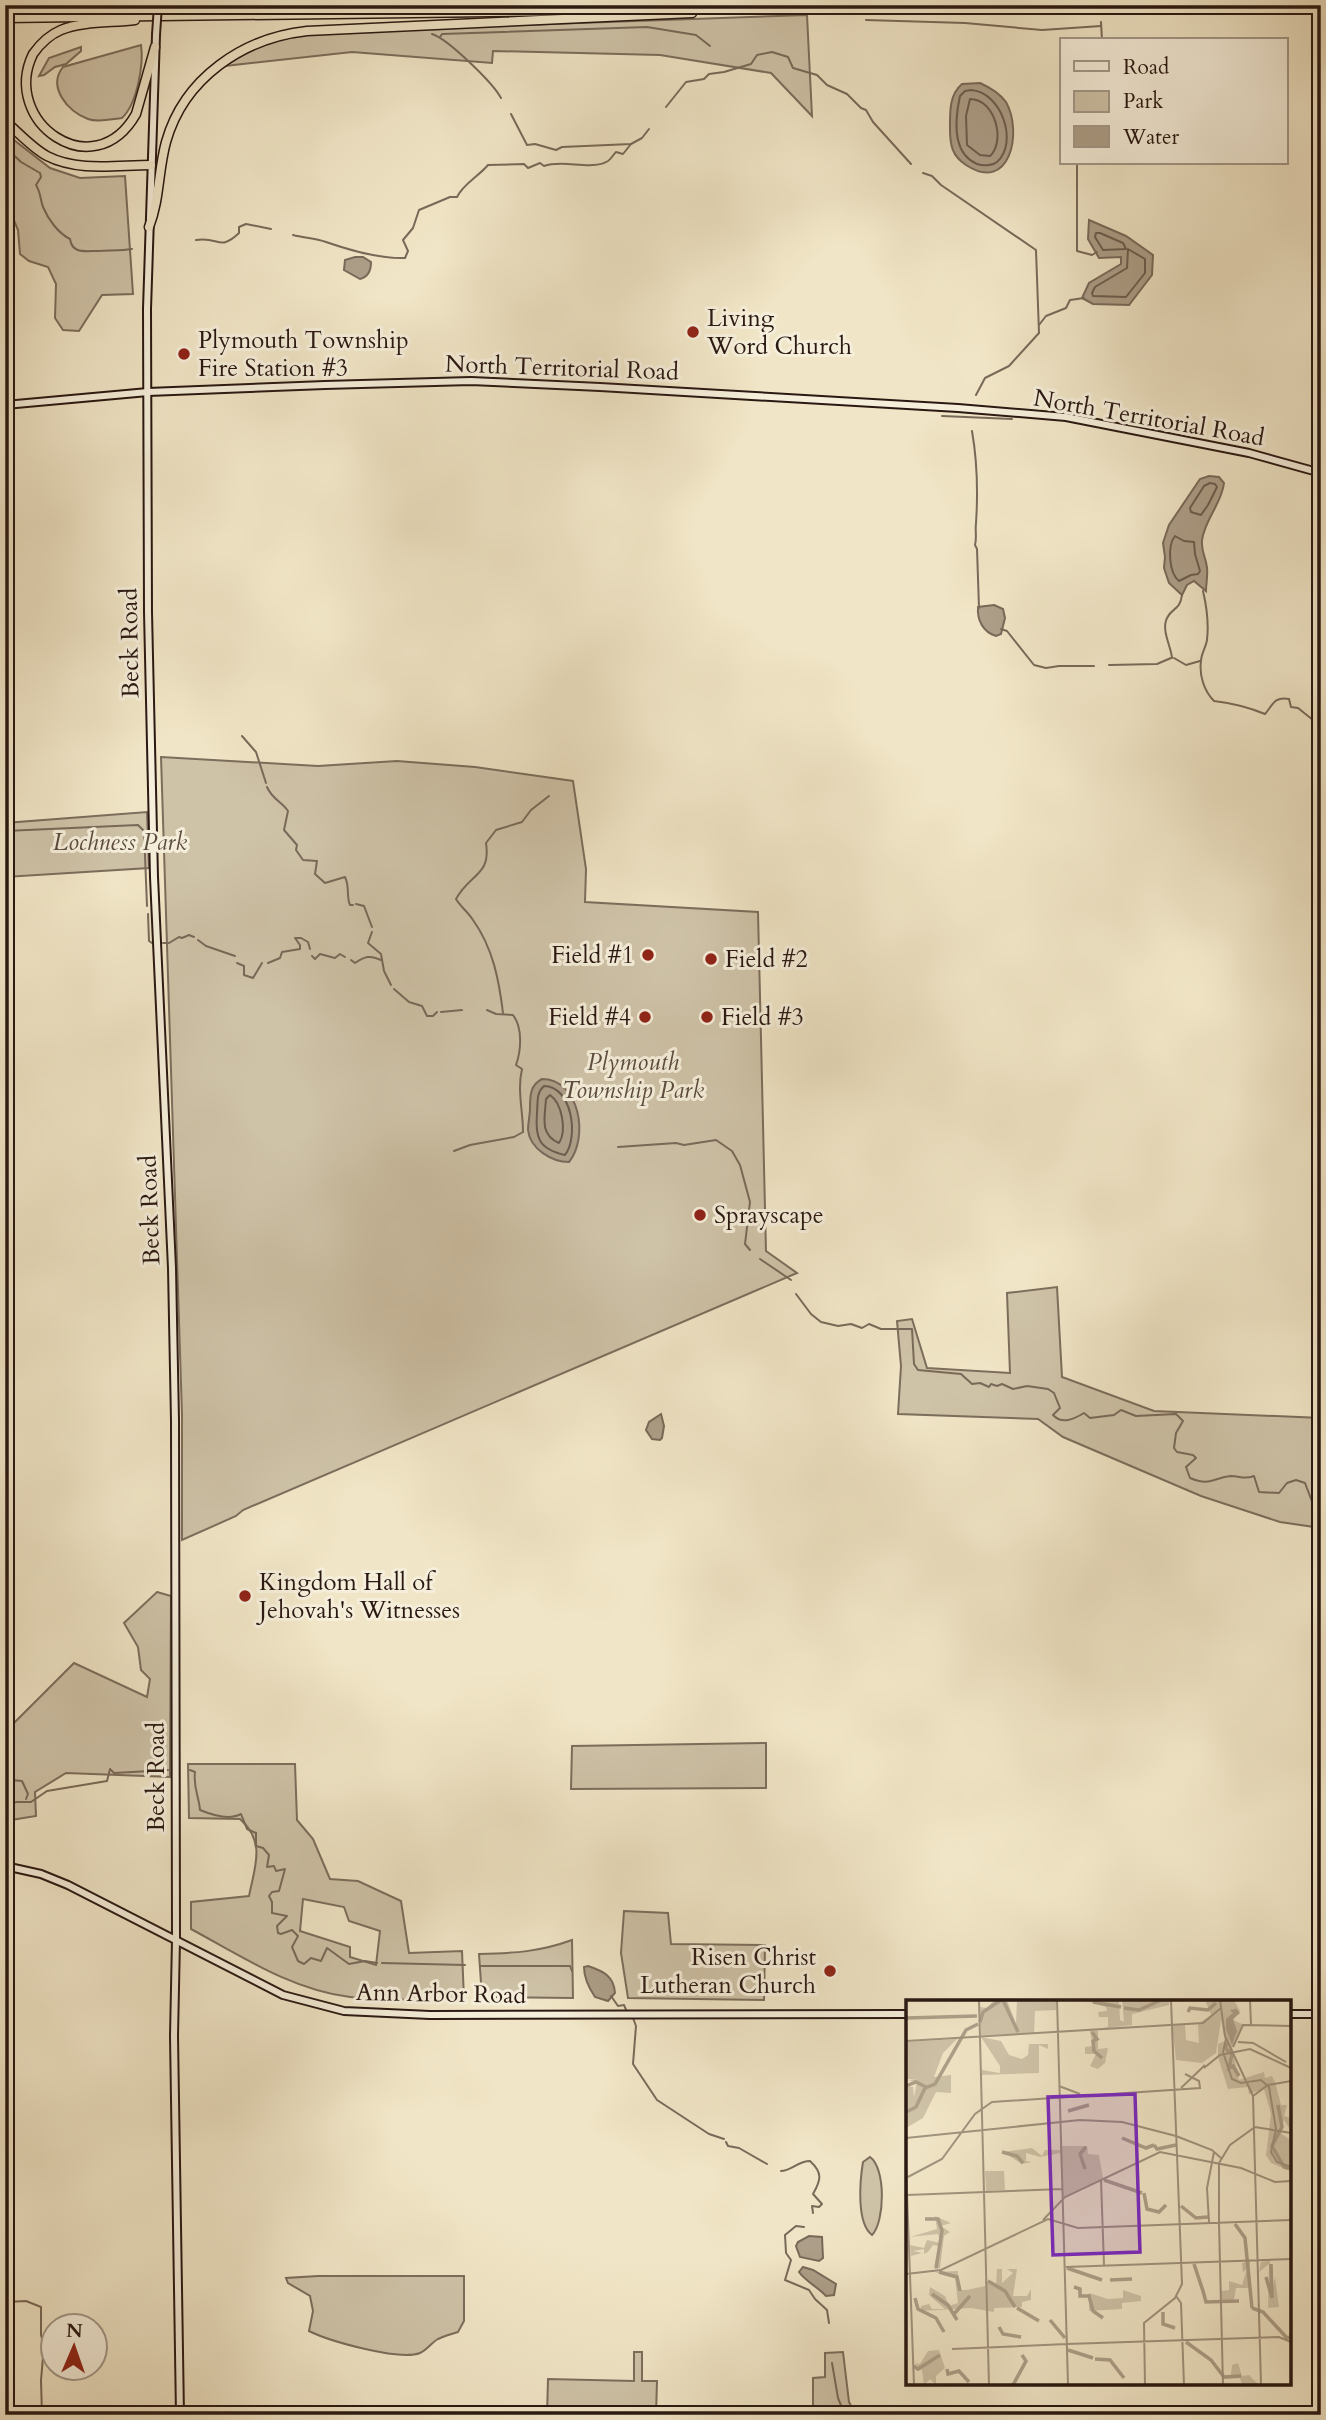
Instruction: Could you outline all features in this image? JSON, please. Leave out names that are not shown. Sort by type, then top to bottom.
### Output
[{"type":"highway","points":[[5,18],[1045,5]]},
{"type":"highway","points":[[149,227],[158,205],[160,172],[166,145],[173,123],[185,102],[216,67],[235,54],[266,40],[307,31],[679,15],[716,9]]},
{"type":"highway","points":[[155,47],[136,114],[130,124],[112,139],[90,146],[67,145],[48,135],[30,115],[24,93],[25,71],[46,39],[59,30],[173,16]]},
{"type":"highway","points":[[5,121],[36,149],[64,163],[150,165]]},
{"type":"main road","name":"Beck Road","points":[[158,5],[149,227],[150,751],[172,1264],[176,1940],[174,2028],[180,2415]]},
{"type":"main road","name":"North Territorial Road","points":[[5,405],[148,392],[471,381],[958,408],[1066,418],[1249,453],[1321,473]]},
{"type":"main road","name":"Ann Arbor Road","points":[[5,1866],[54,1878],[283,1995],[344,2011],[388,2015],[906,2014]]},
{"type":"main road","points":[[1291,2014],[1321,2014]]},
{"type":"green space","points":[[807,15],[812,116],[771,73],[660,55],[493,51],[492,63],[352,52],[216,67],[235,54],[291,33]]},
{"type":"green space","points":[[141,45],[138,83],[132,103],[122,118],[92,120],[81,116],[67,105],[57,83],[63,67]]},
{"type":"green space","points":[[81,47],[81,51],[66,64],[39,76],[49,58]]},
{"type":"green space","points":[[5,133],[50,168],[80,178],[125,176],[133,294],[102,295],[79,331],[63,330],[55,318],[56,284],[48,267],[29,261],[20,254],[18,230],[12,216],[5,215]]},
{"type":"green space","name":"Plymouth Township Park","points":[[161,757],[318,766],[397,761],[475,767],[573,781],[586,869],[585,902],[758,912],[766,1251],[797,1273],[243,1510],[236,1516],[182,1540],[182,1415]]},
{"type":"green space","name":"Lochness Park","points":[[147,812],[149,868],[5,877],[5,823]]},
{"type":"green space","points":[[1057,1287],[1062,1377],[1154,1411],[1321,1418],[1321,1528],[1280,1522],[1201,1496],[1063,1437],[1038,1419],[898,1414],[901,1366],[897,1321],[912,1319],[927,1368],[1010,1373],[1007,1293]]},
{"type":"green space","points":[[157,1592],[171,1596],[170,1777],[66,1773],[35,1792],[36,1816],[5,1821],[5,1732],[74,1663],[147,1697],[150,1679],[141,1670],[138,1647],[124,1623]]},
{"type":"green space","points":[[766,1743],[766,1788],[571,1789],[572,1746]]},
{"type":"green space","points":[[188,1764],[295,1764],[297,1820],[313,1839],[330,1879],[358,1881],[401,1901],[409,1953],[462,1951],[464,1999],[378,1999],[329,1993],[287,1980],[191,1929],[191,1902],[249,1896],[256,1865],[256,1846],[248,1828],[240,1819],[189,1818]],"holes":[[[303,1899],[344,1907],[349,1921],[380,1931],[376,1965],[350,1957],[350,1947],[300,1931]]]},
{"type":"green space","points":[[624,1911],[668,1913],[671,1944],[765,1945],[764,2000],[628,1998],[621,1953]]},
{"type":"green space","points":[[572,1940],[573,1998],[482,1997],[479,1954],[527,1951]]},
{"type":"green space","points":[[870,2157],[879,2172],[882,2195],[879,2219],[872,2235],[863,2221],[860,2201],[863,2162]]},
{"type":"green space","points":[[464,2276],[464,2321],[458,2332],[438,2339],[420,2353],[410,2355],[364,2349],[332,2340],[309,2331],[313,2311],[310,2296],[288,2283],[286,2278]]},
{"type":"green space","points":[[634,2352],[642,2352],[642,2381],[657,2381],[656,2415],[547,2415],[548,2379],[634,2381]]},
{"type":"green space","points":[[843,2352],[849,2402],[856,2415],[813,2415],[813,2378],[825,2377],[825,2353]]},
{"type":"water","points":[[980,83],[1001,96],[1011,115],[1013,129],[1009,156],[1002,166],[993,172],[981,172],[961,162],[953,150],[951,140],[950,110],[955,93],[962,84]]},
{"type":"water","points":[[1089,220],[1126,236],[1153,255],[1152,275],[1129,305],[1093,304],[1082,298],[1089,283],[1121,264],[1121,257],[1099,258],[1088,239]]},
{"type":"water","points":[[363,257],[371,262],[368,273],[360,279],[344,270],[345,260]]},
{"type":"water","points":[[1219,477],[1224,483],[1202,540],[1207,571],[1206,591],[1194,581],[1187,585],[1182,595],[1169,583],[1164,568],[1163,543],[1169,525],[1200,479]]},
{"type":"water","points":[[994,605],[1003,609],[1005,618],[1001,634],[996,636],[984,628],[978,612],[978,607]]},
{"type":"water","points":[[542,1079],[555,1082],[573,1099],[579,1139],[569,1162],[549,1157],[537,1148],[530,1137],[528,1130],[531,1095],[535,1084]]},
{"type":"water","points":[[661,1414],[664,1426],[662,1438],[652,1439],[646,1430],[649,1422]]},
{"type":"water","points":[[588,1966],[610,1978],[615,1993],[608,2001],[595,1997],[591,1990],[584,1971],[584,1967]]},
{"type":"water","points":[[809,2236],[822,2237],[823,2258],[819,2261],[800,2257],[796,2246]]},
{"type":"water","points":[[803,2267],[836,2284],[834,2295],[826,2296],[805,2278],[799,2272]]},
{"type":"waterway","points":[[866,20],[965,23],[1042,30],[1101,26]]},
{"type":"waterway","points":[[1101,22],[1102,38]]},
{"type":"waterway","points":[[440,37],[442,34],[647,27],[696,35],[710,46]]},
{"type":"waterway","points":[[432,34],[470,62],[501,98]]},
{"type":"waterway","points":[[666,107],[686,82],[751,64],[757,55],[772,52],[788,57],[793,68],[817,75],[827,85],[847,94],[866,110],[873,122],[911,164]]},
{"type":"waterway","points":[[511,114],[527,145],[535,144],[556,150],[562,147],[631,144],[642,138],[649,129]]},
{"type":"waterway","points":[[293,235],[354,251],[405,258],[408,251],[403,240],[413,228],[419,210],[450,197],[457,197],[488,165],[524,164],[528,168],[540,163],[544,166],[601,164],[616,152],[623,154],[631,144]]},
{"type":"waterway","points":[[5,147],[21,162],[40,173],[41,177],[36,185],[43,207],[54,225],[70,239],[73,247],[84,251],[132,249]]},
{"type":"waterway","points":[[1077,164],[1077,251],[1092,255],[1097,252]]},
{"type":"waterway","points":[[923,173],[932,176],[941,185],[1036,250],[1039,333],[1009,366],[985,378],[976,395]]},
{"type":"waterway","points":[[196,240],[227,242],[239,233],[239,227],[246,224],[271,229]]},
{"type":"waterway","points":[[1039,325],[1046,316],[1066,308],[1070,300],[1084,298]]},
{"type":"waterway","points":[[942,416],[1012,419]]},
{"type":"waterway","points":[[972,431],[977,477],[975,545],[979,608]]},
{"type":"waterway","points":[[1203,591],[1208,628],[1201,658],[1201,672],[1210,697],[1214,701],[1265,714],[1277,700],[1289,699],[1291,707],[1298,708],[1313,720],[1315,740],[1321,744]]},
{"type":"waterway","points":[[1172,658],[1165,623],[1180,604],[1182,595]]},
{"type":"waterway","points":[[1001,629],[1007,631],[1034,665],[1046,668],[1094,666]]},
{"type":"waterway","points":[[1109,665],[1157,664],[1171,658]]},
{"type":"waterway","points":[[1174,658],[1186,665],[1200,661]]},
{"type":"waterway","points":[[242,736],[256,752],[266,783]]},
{"type":"waterway","points":[[267,787],[288,811],[284,830],[297,845],[296,850],[303,860],[317,861],[315,874],[325,883],[345,877],[349,902],[353,905]]},
{"type":"waterway","points":[[503,1013],[497,976],[486,942],[456,899],[482,868],[487,854],[486,843],[496,830],[522,822],[531,810],[549,796]]},
{"type":"waterway","points":[[5,831],[138,825],[144,831],[147,906]]},
{"type":"waterway","points":[[356,904],[364,906],[372,927]]},
{"type":"waterway","points":[[148,914],[149,941],[152,943]]},
{"type":"waterway","points":[[372,932],[368,943],[381,954],[384,971],[391,985]]},
{"type":"waterway","points":[[163,943],[189,935],[194,937]]},
{"type":"waterway","points":[[268,963],[280,958],[282,952],[300,949],[295,938],[308,942],[310,949]]},
{"type":"waterway","points":[[198,940],[206,946],[235,956]]},
{"type":"waterway","points":[[312,956],[315,959],[320,954],[335,958],[340,954],[345,957]]},
{"type":"waterway","points":[[351,960],[355,963],[371,957],[381,960]]},
{"type":"waterway","points":[[237,963],[244,966],[244,975],[253,978],[262,963]]},
{"type":"waterway","points":[[394,989],[409,1002],[422,1006],[427,1016],[433,1016],[437,1012]]},
{"type":"waterway","points":[[441,1012],[462,1010]]},
{"type":"waterway","points":[[487,1010],[496,1014],[513,1015],[518,1026],[520,1046],[516,1065],[522,1069],[520,1093],[523,1132]]},
{"type":"waterway","points":[[454,1151],[470,1145],[514,1137],[523,1132]]},
{"type":"waterway","points":[[618,1147],[676,1143],[684,1145],[716,1140],[732,1151],[740,1165],[750,1202],[745,1244],[750,1250]]},
{"type":"waterway","points":[[760,1259],[791,1280]]},
{"type":"waterway","points":[[796,1294],[811,1314],[821,1322],[838,1326],[851,1324],[862,1328],[869,1324],[881,1329],[912,1329],[914,1364],[918,1370],[961,1374],[972,1384],[980,1383],[989,1387],[991,1384],[1002,1384],[1013,1389],[1027,1386],[1048,1389],[1054,1393],[1060,1408],[1053,1415],[1060,1420],[1072,1419],[1084,1413],[1090,1418],[1114,1415],[1121,1410],[1136,1416],[1176,1414],[1183,1421],[1176,1433],[1174,1448],[1177,1452],[1196,1458],[1186,1467],[1190,1478],[1208,1482],[1231,1476],[1254,1476],[1259,1492],[1279,1493],[1287,1483],[1296,1480],[1305,1483],[1313,1504],[1321,1507]]},
{"type":"waterway","points":[[5,1809],[16,1802],[31,1802],[47,1791],[107,1781],[110,1769],[114,1773],[168,1770]]},
{"type":"waterway","points":[[190,1770],[195,1772],[200,1810],[226,1817],[241,1814],[247,1829],[256,1833],[256,1846],[263,1848],[269,1855],[267,1867],[274,1866],[276,1871],[285,1869],[279,1891],[272,1892],[269,1896],[272,1913],[287,1916],[277,1926],[278,1933],[292,1930],[298,1936],[292,1947],[298,1961],[304,1964],[311,1958],[321,1961],[327,1948],[349,1964],[365,1961],[377,1963]]},
{"type":"waterway","points":[[5,1772],[11,1780],[22,1781],[28,1794],[26,1799]]},
{"type":"waterway","points":[[382,1963],[465,1965]]},
{"type":"waterway","points":[[480,1966],[570,1966],[572,1971]]},
{"type":"waterway","points":[[611,1996],[618,2006],[624,2005],[627,2012]]},
{"type":"waterway","points":[[633,2018],[636,2026],[633,2064],[657,2100],[709,2134],[724,2139]]},
{"type":"waterway","points":[[726,2142],[728,2146],[739,2148],[767,2164]]},
{"type":"waterway","points":[[781,2171],[806,2161],[814,2165],[819,2177],[813,2194],[822,2204],[819,2207],[812,2206],[813,2213]]},
{"type":"waterway","points":[[804,2227],[796,2226],[785,2235],[786,2253],[791,2260],[785,2280],[809,2290],[827,2310],[829,2323]]},
{"type":"waterway","points":[[5,2302],[26,2301],[41,2307],[41,2335],[44,2346],[42,2415]]},
{"type":"waterway","points":[[832,2363],[838,2398],[845,2415]]},
{"type":"place","name":"Living Word Church","points":[[693,332]]},
{"type":"place","name":"Plymouth Township Fire Station #3","points":[[184,354]]},
{"type":"place","name":"Field #1","points":[[648,955]]},
{"type":"place","name":"Field #2","points":[[711,959]]},
{"type":"place","name":"Field #4","points":[[645,1017]]},
{"type":"place","name":"Field #3","points":[[707,1017]]},
{"type":"place","name":"Sprayscape","points":[[700,1215]]},
{"type":"place","name":"Kingdom Hall of Jehovah's Witnesses","points":[[245,1596]]},
{"type":"place","name":"Risen Christ Lutheran Church","points":[[830,1971]]}]
